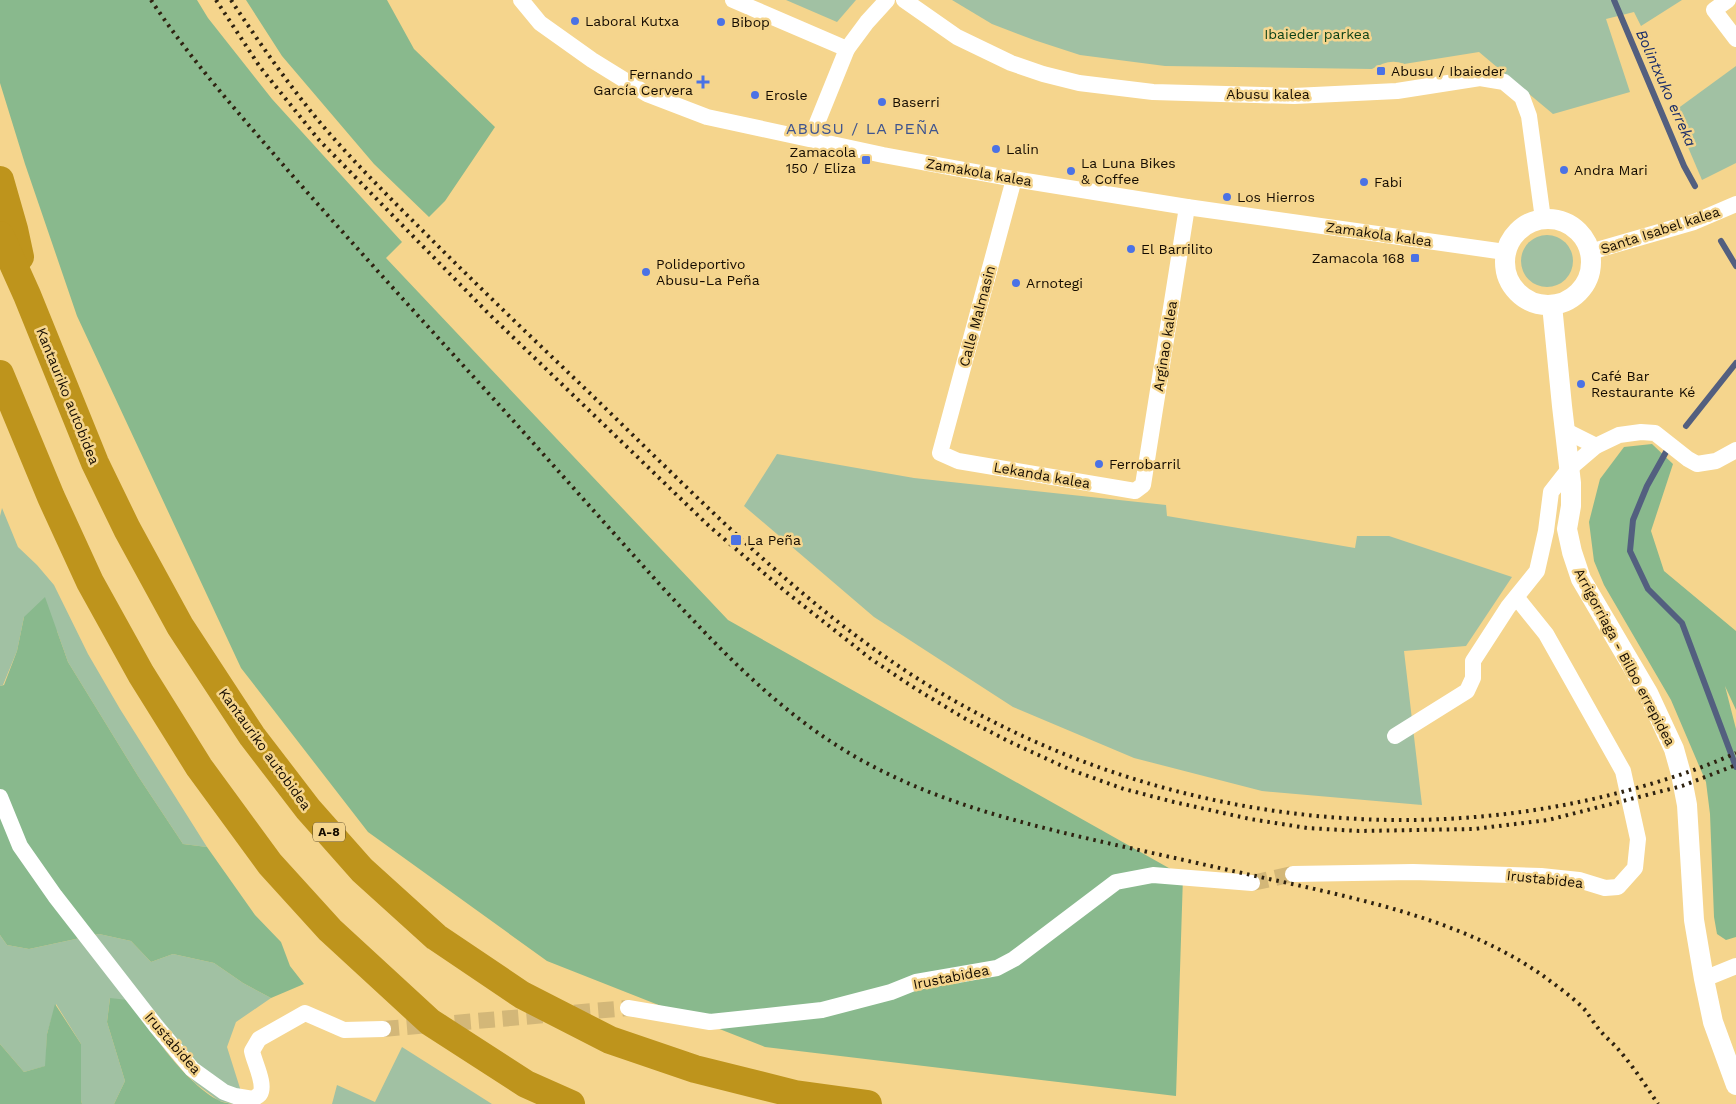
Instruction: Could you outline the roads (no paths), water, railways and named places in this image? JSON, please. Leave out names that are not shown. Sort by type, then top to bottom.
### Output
[{"type":"highway","points":[[0,180],[14,229],[27,295]]},
{"type":"highway","points":[[0,235],[27,295]]},
{"type":"highway","name":"Kantauriko autobidea","points":[[27,295],[95,463],[127,529],[180,626],[252,736],[308,809],[362,870],[436,937],[522,995],[610,1040],[695,1069],[795,1094],[868,1104]]},
{"type":"highway","points":[[0,374],[51,497],[90,582],[141,674],[199,767],[270,864],[330,930],[430,1022],[526,1084],[571,1104]]},
{"type":"street","name":"Zamakola kalea","points":[[521,0],[540,23],[592,60],[647,94],[707,118],[918,162],[1014,179],[1188,207],[1505,252]]},
{"type":"street","points":[[733,0],[847,49]]},
{"type":"street","points":[[819,142],[815,128],[847,49],[867,22],[887,0]]},
{"type":"street","name":"Abusu kalea","points":[[904,0],[957,37],[996,56],[1043,74],[1079,83],[1154,92],[1294,96],[1397,91],[1480,78],[1504,82],[1522,97],[1530,116],[1543,219]]},
{"type":"street","points":[[1728,0],[1714,10],[1736,40]]},
{"type":"street","name":"Calle Malmasin","points":[[940,454],[1014,179]]},
{"type":"street","name":"Arginao kalea","points":[[1143,484],[1188,207]]},
{"type":"street","name":"Santa Isabel kalea","points":[[1590,252],[1694,222],[1734,207]]},
{"type":"street","points":[[1543,219],[1556,219],[1567,223],[1586,240],[1590,252],[1591,267],[1587,281],[1578,293],[1566,302],[1552,305],[1538,304],[1525,300],[1515,291],[1508,279],[1504,266],[1505,252],[1510,240],[1519,229],[1530,222],[1543,219]]},
{"type":"street","name":"Arrigorriaga - Bilbo errepidea","points":[[1552,305],[1571,484],[1571,506],[1567,529],[1572,552],[1581,578],[1648,693],[1674,749],[1687,805],[1694,920],[1704,979],[1713,1022],[1736,1085]]},
{"type":"street","points":[[1564,430],[1596,446]]},
{"type":"street","points":[[1395,736],[1467,691],[1473,678],[1473,661],[1508,607],[1537,571],[1546,531],[1551,492],[1569,469],[1596,446],[1619,435],[1641,432],[1655,433],[1697,464],[1716,461],[1736,450]]},
{"type":"street","name":"Lekanda kalea","points":[[940,454],[958,461],[1135,491],[1143,484]]},
{"type":"street","name":"Irustabidea","points":[[1293,874],[1413,872],[1541,876],[1579,880],[1605,888],[1618,887],[1635,868],[1638,839],[1623,771],[1546,634],[1517,598]]},
{"type":"street","name":"Irustabidea","points":[[0,797],[20,846],[55,896],[156,1026],[192,1069],[224,1092],[253,1099],[260,1094],[263,1084],[253,1060],[252,1051],[258,1039],[305,1013],[344,1030],[383,1029]]},
{"type":"street","name":"Irustabidea","points":[[628,1008],[710,1022],[822,1010],[891,992],[916,982],[998,968],[1014,959],[1116,882],[1153,876],[1252,883]]},
{"type":"street","points":[[1704,979],[1736,966]]},
{"type":"waterway","name":"Bolintxuko erreka","points":[[1614,0],[1684,166],[1695,186]]},
{"type":"waterway","name":"Bolintxuko erreka","points":[[1721,241],[1736,266]]},
{"type":"waterway","name":"Bolintxuko erreka","points":[[1686,426],[1736,363]]},
{"type":"waterway","name":"Bolintxuko erreka","points":[[1666,452],[1647,486],[1633,520],[1630,551],[1648,589],[1682,623],[1736,767]]},
{"type":"tunnel","points":[[1252,883],[1293,874]]},
{"type":"tunnel","points":[[383,1029],[628,1008]]},
{"type":"railway","points":[[151,0],[183,45],[236,111],[662,587],[711,639],[761,687],[815,731],[876,768],[905,782],[993,814],[1085,838],[1361,900],[1424,918],[1485,943],[1542,975],[1582,1007],[1600,1031],[1629,1062],[1658,1104]]},
{"type":"railway","points":[[216,0],[260,67],[319,140],[489,314],[709,526],[786,592],[871,659],[964,718],[1008,741],[1071,770],[1124,789],[1174,802],[1250,819],[1307,828],[1359,831],[1474,829],[1548,820],[1682,786],[1736,765]]},
{"type":"railway","points":[[231,0],[294,90],[360,167],[471,279],[737,535],[821,609],[866,643],[912,675],[991,720],[1073,758],[1159,786],[1247,806],[1336,818],[1426,820],[1517,813],[1606,796],[1639,787],[1688,772],[1736,753]]},
{"type":"place","name":"Laboral Kutxa","points":[[575,21]]},
{"type":"place","name":"Bibop","points":[[721,22]]},
{"type":"place","name":"Abusu / Ibaieder","points":[[1381,71]]},
{"type":"place","name":"Fernando García Cervera","points":[[703,82]]},
{"type":"place","name":"Erosle","points":[[755,95]]},
{"type":"place","name":"Baserri","points":[[882,102]]},
{"type":"place","name":"Lalin","points":[[996,149]]},
{"type":"place","name":"Zamacola 150 / Eliza","points":[[866,160]]},
{"type":"place","name":"Andra Mari","points":[[1564,170]]},
{"type":"place","name":"La Luna Bikes & Coffee","points":[[1071,171]]},
{"type":"place","name":"Fabi","points":[[1364,182]]},
{"type":"place","name":"Los Hierros","points":[[1227,197]]},
{"type":"place","name":"El Barrilito","points":[[1131,249]]},
{"type":"place","name":"Zamacola 168","points":[[1415,258]]},
{"type":"place","name":"Polideportivo Abusu-La Peña","points":[[646,272]]},
{"type":"place","name":"Arnotegi","points":[[1016,283]]},
{"type":"place","name":"Café Bar Restaurante Ké","points":[[1581,384]]},
{"type":"place","name":"Ferrobarril","points":[[1099,464]]},
{"type":"place","name":"La Peña","points":[[736,540]]},
{"type":"district","name":"ABUSU / LA PEÑA","points":[[863,128]]},
{"type":"park label","name":"Ibaieder parkea","points":[[1317,34]]}]
